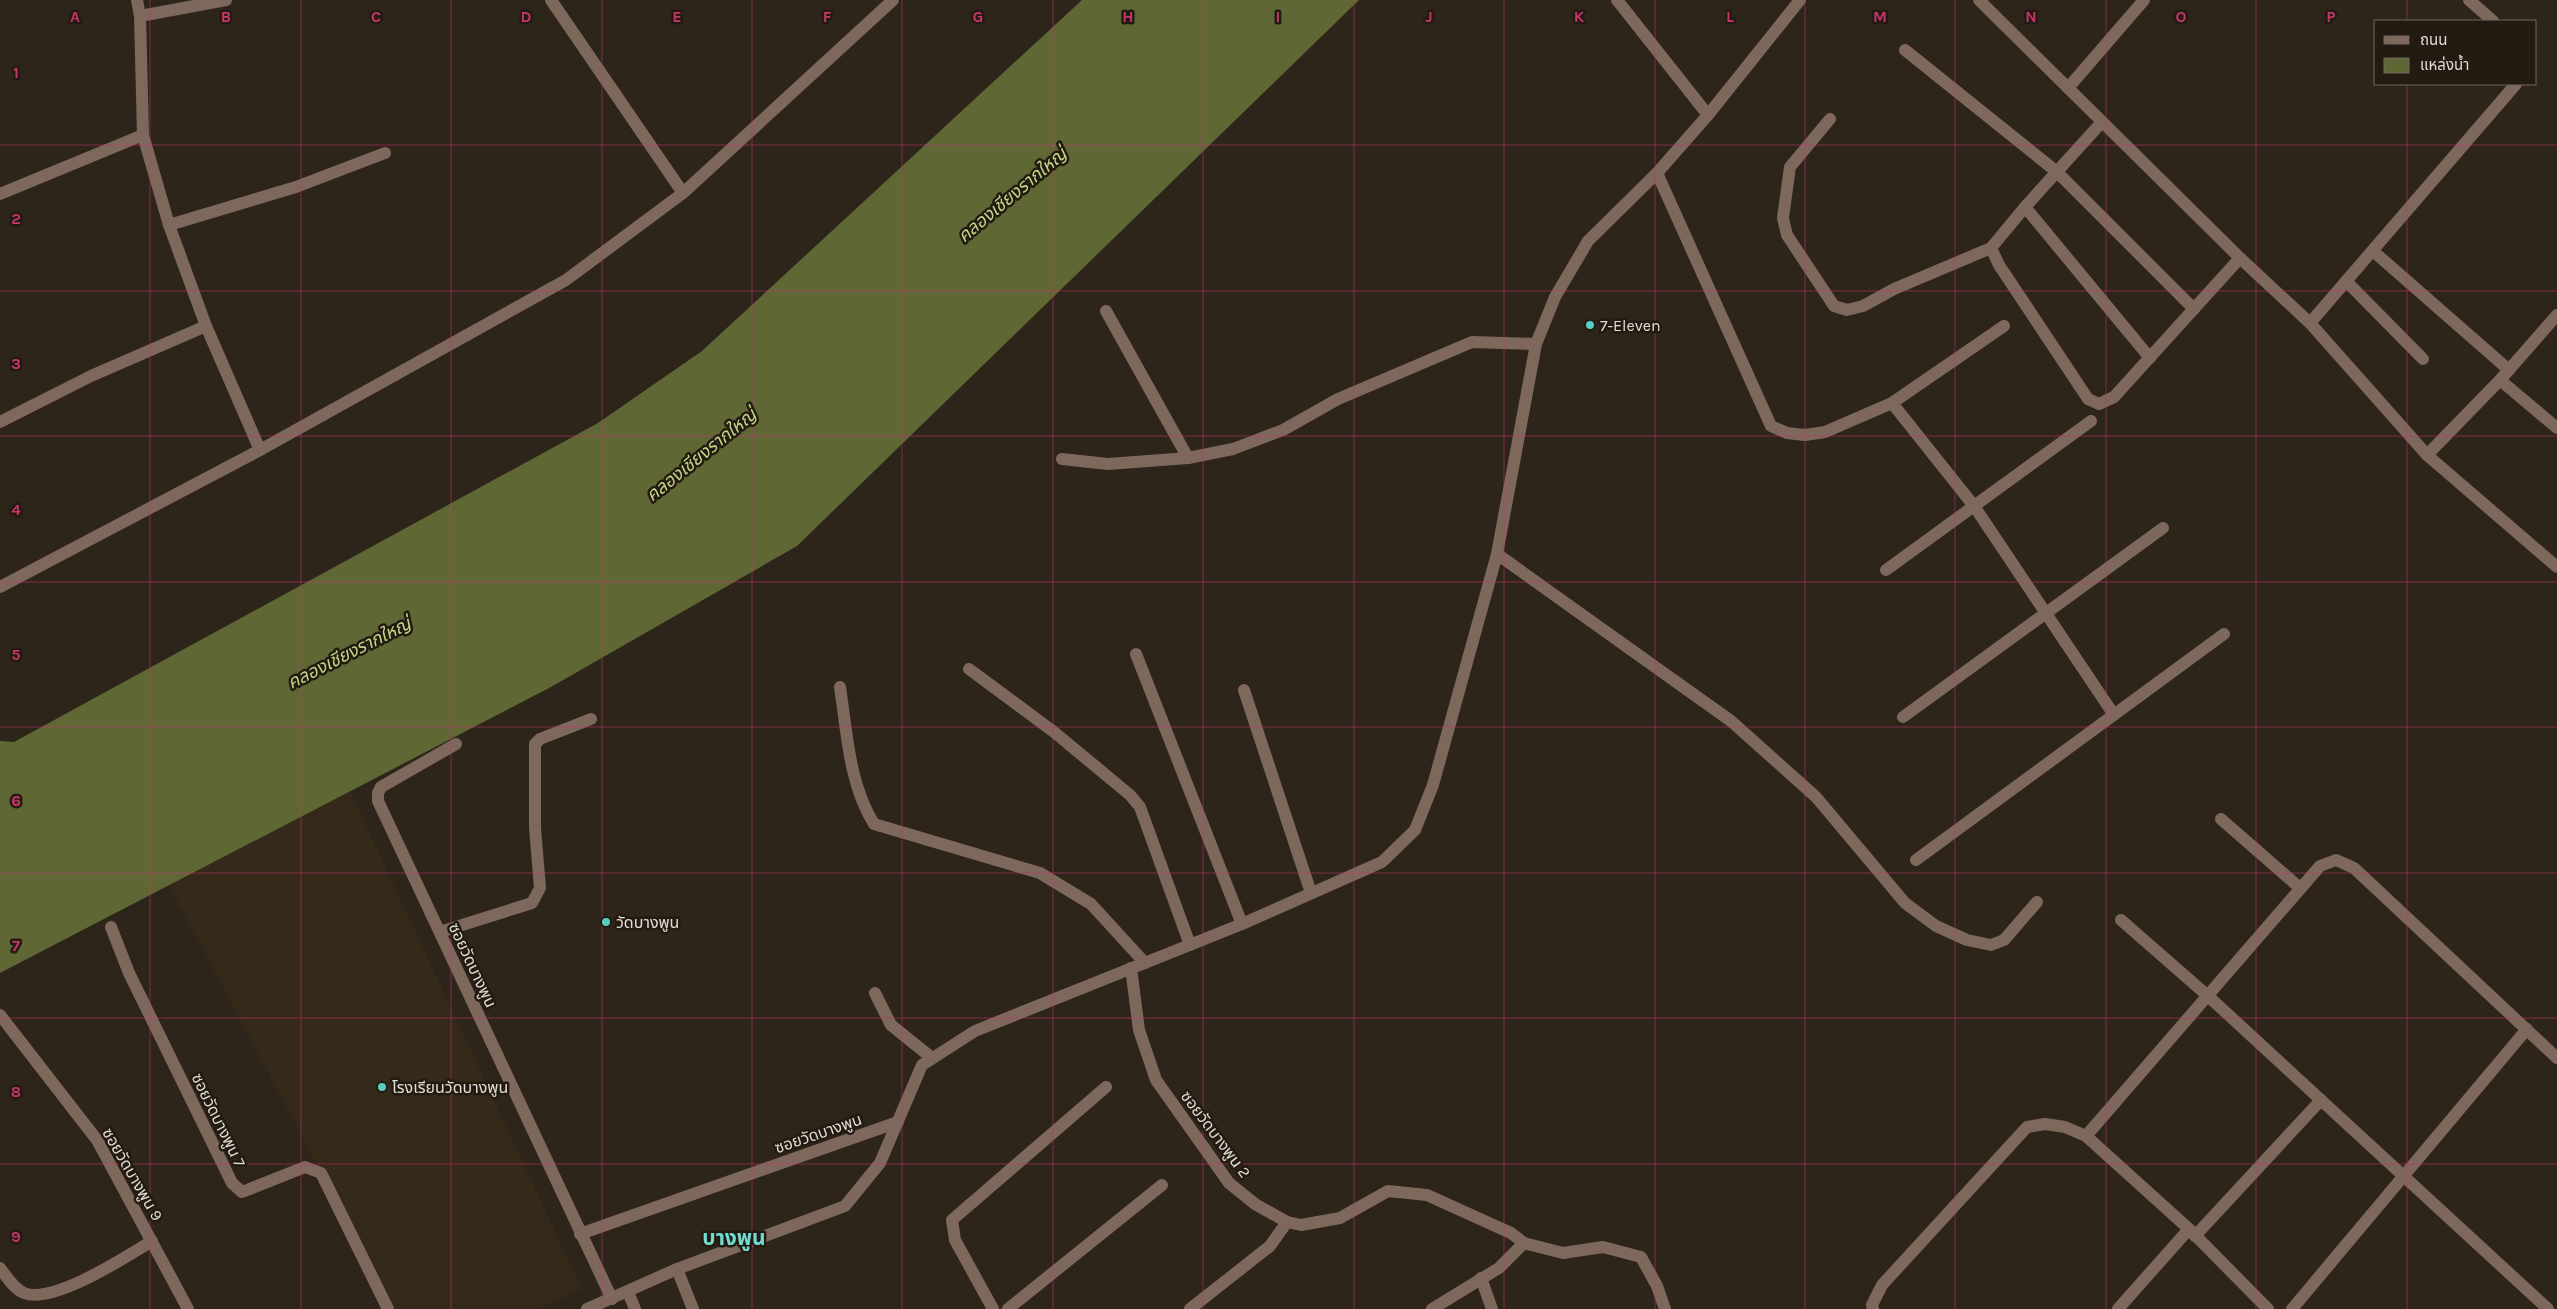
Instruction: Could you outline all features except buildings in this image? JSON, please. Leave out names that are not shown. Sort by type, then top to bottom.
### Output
[{"type":"street","points":[[137,0],[140,16],[143,135],[169,225],[206,326],[260,450]]},
{"type":"street","points":[[140,16],[226,0]]},
{"type":"street","points":[[551,0],[683,193]]},
{"type":"street","points":[[0,587],[260,450],[566,280],[683,193],[893,0]]},
{"type":"street","points":[[1617,0],[1708,115]]},
{"type":"street","points":[[587,1309],[677,1269],[844,1206],[880,1163],[922,1065],[974,1031],[1242,924],[1382,862],[1415,830],[1433,785],[1496,554],[1536,344],[1556,297],[1588,241],[1657,173],[1708,115],[1800,0]]},
{"type":"street","points":[[1979,0],[2101,123],[2310,323],[2427,455],[2557,567]]},
{"type":"street","points":[[2068,88],[2144,0]]},
{"type":"street","points":[[2469,0],[2492,20]]},
{"type":"street","points":[[1905,50],[2057,172],[2194,309]]},
{"type":"street","points":[[2310,323],[2515,85]]},
{"type":"street","points":[[1830,119],[1790,167],[1784,218],[1786,235],[1834,306],[1847,310],[1863,306],[1894,289],[1991,248],[2025,207],[2101,123]]},
{"type":"street","points":[[0,194],[143,135]]},
{"type":"street","points":[[169,225],[296,187],[384,153]]},
{"type":"street","points":[[1657,173],[1771,426],[1786,432],[1805,435],[1825,432],[1892,403],[2004,326]]},
{"type":"street","points":[[2025,207],[2150,358]]},
{"type":"street","points":[[1991,248],[1999,265],[2088,399],[2099,404],[2114,397],[2240,258]]},
{"type":"street","points":[[2372,251],[2509,370]]},
{"type":"street","points":[[2346,281],[2423,359]]},
{"type":"street","points":[[1106,312],[1188,458]]},
{"type":"street","points":[[2427,455],[2500,380],[2557,315]]},
{"type":"street","points":[[0,422],[91,376],[206,326]]},
{"type":"street","points":[[1062,459],[1108,464],[1188,458],[1232,449],[1283,430],[1338,399],[1472,342],[1536,344]]},
{"type":"street","points":[[2500,380],[2557,428]]},
{"type":"street","points":[[1892,403],[1974,506],[2044,614],[2114,715]]},
{"type":"street","points":[[1886,570],[2091,421]]},
{"type":"street","points":[[1903,717],[2163,528]]},
{"type":"street","points":[[1496,554],[1731,720],[1816,797],[1905,903],[1936,926],[1967,940],[1991,945],[2004,940],[2037,902]]},
{"type":"street","points":[[1916,860],[2224,634]]},
{"type":"street","points":[[1136,654],[1242,924]]},
{"type":"street","points":[[970,670],[1054,732],[1130,795],[1140,807],[1190,945]]},
{"type":"street","points":[[840,687],[853,768],[862,804],[874,824],[1040,873],[1091,904],[1145,963]]},
{"type":"street","points":[[1244,690],[1311,893]]},
{"type":"street","points":[[440,932],[532,903],[540,888],[535,828],[535,744],[540,739],[591,720]]},
{"type":"street","name":"ซอยวัดบางพูน","points":[[456,744],[382,787],[378,793],[378,801],[612,1299]]},
{"type":"street","points":[[2221,819],[2300,888]]},
{"type":"street","points":[[2086,1136],[2300,888],[2320,866],[2336,860],[2354,868],[2557,1058]]},
{"type":"street","points":[[2121,920],[2208,996],[2548,1309]]},
{"type":"street","name":"ซอยวัดบางพูน 7","points":[[111,927],[129,973],[232,1183],[242,1192],[305,1167],[321,1173],[388,1309]]},
{"type":"street","name":"ซอยวัดบางพูน 2","points":[[1131,968],[1138,1030],[1156,1080],[1229,1183],[1255,1204],[1287,1222],[1301,1225],[1340,1218],[1388,1191],[1427,1195],[1511,1233],[1524,1243],[1563,1253],[1603,1248],[1641,1258],[1657,1286],[1665,1309]]},
{"type":"street","points":[[875,993],[891,1025],[932,1058]]},
{"type":"street","name":"ซอยวัดบางพูน 9","points":[[0,1016],[97,1140],[188,1309]]},
{"type":"street","points":[[2292,1309],[2527,1029]]},
{"type":"street","points":[[993,1309],[955,1240],[952,1220],[1106,1087]]},
{"type":"street","points":[[2118,1309],[2321,1100]]},
{"type":"street","name":"ซอยวัดบางพูน","points":[[580,1234],[898,1122]]},
{"type":"street","points":[[1873,1309],[1872,1305],[1882,1285],[2027,1128],[2046,1124],[2065,1127],[2086,1136],[2192,1232],[2268,1309]]},
{"type":"street","points":[[1008,1309],[1162,1185]]},
{"type":"street","points":[[1190,1309],[1270,1246],[1287,1222]]},
{"type":"street","points":[[0,1268],[9,1281],[24,1293],[48,1293],[100,1274],[152,1241]]},
{"type":"street","points":[[1432,1309],[1499,1268],[1524,1243]]},
{"type":"street","points":[[677,1269],[693,1309]]},
{"type":"street","points":[[1481,1278],[1492,1309]]},
{"type":"street","points":[[628,1292],[636,1309]]},
{"type":"shaded area","name":"โรงเรียนวัดบางพูน","points":[[350,791],[582,1289],[538,1309],[393,1309],[169,885]]},
{"type":"water","name":"คลองเชียงรากใหญ่","points":[[1082,0],[1359,0],[797,546],[551,687],[0,973],[0,741],[14,742],[598,423],[702,351]]},
{"type":"place","name":"7-Eleven","points":[[1590,325]]},
{"type":"place","name":"วัดบางพูน","points":[[606,922]]},
{"type":"place","name":"โรงเรียนวัดบางพูน","points":[[382,1087]]},
{"type":"district","name":"บางพูน","points":[[734,1238]]}]
